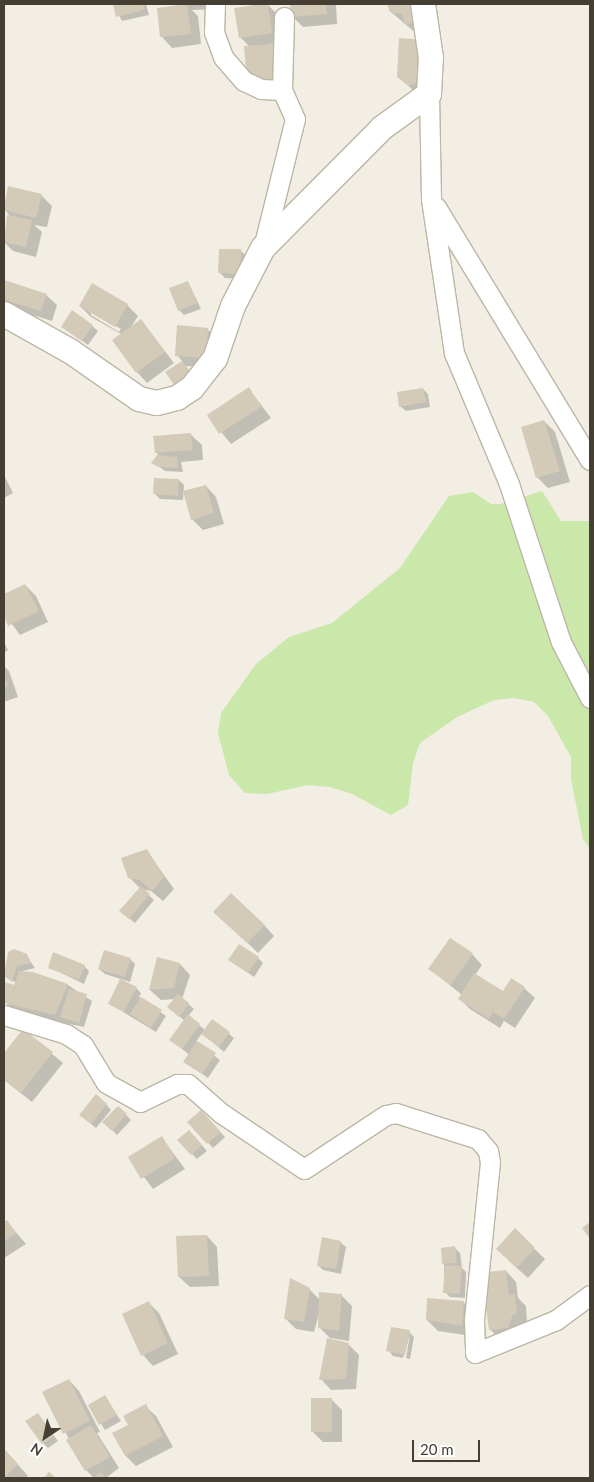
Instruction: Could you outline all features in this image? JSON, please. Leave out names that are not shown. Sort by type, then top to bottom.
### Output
[{"type":"street","points":[[215,4],[214,32],[223,57],[244,81],[261,89],[282,90]]},
{"type":"street","points":[[423,4],[431,58],[429,94],[431,199],[454,353],[509,484],[561,642],[590,698]]},
{"type":"street","points":[[4,314],[70,351],[139,399],[157,403],[177,398],[204,376],[215,358],[233,306],[263,248],[294,119],[282,90],[284,17]]},
{"type":"street","points":[[263,248],[382,128],[429,94]]},
{"type":"street","points":[[431,199],[590,460]]},
{"type":"street","points":[[4,1015],[66,1034],[83,1045],[106,1083],[140,1102],[177,1084],[188,1084],[221,1113],[304,1169],[386,1115],[396,1114],[478,1139],[488,1152],[490,1162],[474,1320],[475,1353],[556,1320],[590,1295]]},
{"type":"green space","points":[[542,491],[561,521],[590,521],[590,849],[583,839],[571,779],[571,757],[548,716],[534,702],[514,698],[494,700],[457,717],[420,743],[413,763],[408,805],[391,815],[352,794],[330,787],[308,785],[267,794],[245,793],[229,775],[218,733],[221,713],[256,664],[289,637],[332,623],[400,568],[449,496],[473,492],[491,504],[501,504]]},
{"type":"building","points":[[113,4],[143,4],[144,10],[116,17]]},
{"type":"building","points":[[187,4],[191,34],[160,37],[157,8]]},
{"type":"building","points":[[268,4],[272,33],[239,38],[234,8]]},
{"type":"building","points":[[290,4],[326,4],[327,14],[291,17]]},
{"type":"building","points":[[387,4],[414,4],[422,22],[405,24],[402,14],[390,12]]},
{"type":"building","points":[[399,38],[425,40],[421,81],[409,86],[397,77]]},
{"type":"building","points":[[276,44],[279,80],[247,82],[244,46]]},
{"type":"building","points":[[8,186],[42,194],[36,218],[4,210]]},
{"type":"building","points":[[7,215],[32,220],[26,247],[4,242]]},
{"type":"building","points":[[219,249],[241,249],[241,274],[218,273]]},
{"type":"building","points":[[4,280],[47,294],[41,311],[4,300]]},
{"type":"building","points":[[188,281],[197,303],[178,311],[169,288]]},
{"type":"building","points":[[92,283],[128,304],[115,327],[79,306]]},
{"type":"building","points":[[72,310],[93,325],[82,341],[61,327]]},
{"type":"building","points":[[141,319],[165,352],[136,373],[112,340]]},
{"type":"building","points":[[177,325],[208,328],[206,358],[175,356]]},
{"type":"building","points":[[182,361],[192,374],[175,386],[165,372]]},
{"type":"building","points":[[249,387],[261,407],[219,434],[207,415]]},
{"type":"building","points":[[423,388],[426,402],[399,407],[397,392]]},
{"type":"building","points":[[544,420],[560,471],[536,478],[521,427]]},
{"type":"building","points":[[191,433],[193,450],[155,453],[153,436]]},
{"type":"building","points":[[157,455],[177,457],[178,468],[158,467],[151,463]]},
{"type":"building","points":[[154,478],[179,479],[178,496],[153,494]]},
{"type":"building","points":[[206,485],[214,513],[191,520],[183,491]]},
{"type":"building","points":[[25,584],[39,611],[8,626],[4,616],[4,594]]},
{"type":"building","points":[[4,675],[8,686],[4,688]]},
{"type":"building","points":[[147,849],[164,877],[152,891],[139,880],[128,878],[121,858]]},
{"type":"building","points":[[141,886],[150,894],[129,919],[119,911]]},
{"type":"building","points":[[231,893],[265,925],[247,943],[213,912]]},
{"type":"building","points":[[450,938],[473,953],[451,985],[428,969]]},
{"type":"building","points":[[239,944],[259,957],[248,973],[228,960]]},
{"type":"building","points":[[14,949],[27,954],[31,963],[17,966],[12,982],[4,976],[8,952]]},
{"type":"building","points":[[104,950],[131,958],[125,977],[98,969]]},
{"type":"building","points":[[53,952],[85,965],[79,980],[48,968]]},
{"type":"building","points":[[157,957],[180,963],[174,988],[149,990]]},
{"type":"building","points":[[19,971],[33,972],[68,984],[55,1015],[4,1003],[5,982],[14,985]]},
{"type":"building","points":[[474,973],[503,991],[511,978],[525,987],[504,1019],[493,1012],[489,1019],[458,999]]},
{"type":"building","points":[[120,979],[137,987],[124,1012],[108,1004]]},
{"type":"building","points":[[69,989],[87,994],[79,1023],[60,1017]]},
{"type":"building","points":[[178,994],[189,1003],[179,1017],[167,1007]]},
{"type":"building","points":[[141,997],[162,1010],[151,1028],[130,1014]]},
{"type":"building","points":[[188,1014],[200,1024],[182,1049],[169,1040]]},
{"type":"building","points":[[212,1019],[230,1032],[219,1047],[201,1034]]},
{"type":"building","points":[[23,1029],[53,1052],[21,1093],[4,1079],[4,1053]]},
{"type":"building","points":[[197,1041],[216,1053],[202,1074],[183,1062]]},
{"type":"building","points":[[96,1094],[107,1104],[91,1124],[79,1115]]},
{"type":"building","points":[[118,1106],[127,1114],[112,1131],[102,1122]]},
{"type":"building","points":[[201,1110],[221,1132],[207,1144],[187,1122]]},
{"type":"building","points":[[189,1130],[202,1145],[191,1155],[177,1140]]},
{"type":"building","points":[[162,1136],[175,1158],[141,1179],[128,1157]]},
{"type":"building","points":[[7,1220],[16,1233],[4,1241],[4,1222]]},
{"type":"building","points":[[590,1222],[590,1239],[582,1228]]},
{"type":"building","points":[[515,1228],[535,1248],[517,1268],[496,1249]]},
{"type":"building","points":[[207,1235],[209,1276],[178,1277],[176,1236]]},
{"type":"building","points":[[322,1237],[341,1241],[336,1269],[317,1266]]},
{"type":"building","points":[[455,1246],[457,1263],[442,1264],[441,1248]]},
{"type":"building","points":[[445,1265],[462,1266],[460,1294],[443,1293]]},
{"type":"building","points":[[506,1270],[509,1295],[515,1294],[517,1314],[513,1314],[508,1328],[489,1330],[482,1278],[487,1272]]},
{"type":"building","points":[[290,1278],[310,1288],[304,1322],[284,1319]]},
{"type":"building","points":[[319,1292],[342,1294],[339,1331],[318,1328]]},
{"type":"building","points":[[427,1298],[464,1301],[462,1326],[426,1320]]},
{"type":"building","points":[[149,1301],[168,1343],[141,1356],[122,1314]]},
{"type":"building","points":[[391,1327],[410,1330],[405,1355],[386,1351]]},
{"type":"building","points":[[327,1338],[349,1343],[346,1379],[319,1380]]},
{"type":"building","points":[[69,1379],[90,1421],[63,1434],[42,1392]]},
{"type":"building","points":[[105,1395],[117,1415],[99,1425],[88,1405]]},
{"type":"building","points":[[311,1398],[332,1398],[332,1432],[311,1432]]},
{"type":"building","points":[[146,1404],[163,1436],[125,1456],[112,1433],[128,1425],[123,1416]]},
{"type":"building","points":[[38,1413],[54,1436],[42,1444],[25,1421]]},
{"type":"building","points":[[91,1425],[110,1457],[85,1471],[66,1440]]},
{"type":"building","points":[[4,1449],[18,1464],[4,1478]]},
{"type":"building","points":[[49,1472],[56,1478],[44,1478]]},
{"type":"building","points":[[101,1472],[106,1478],[93,1478]]}]
